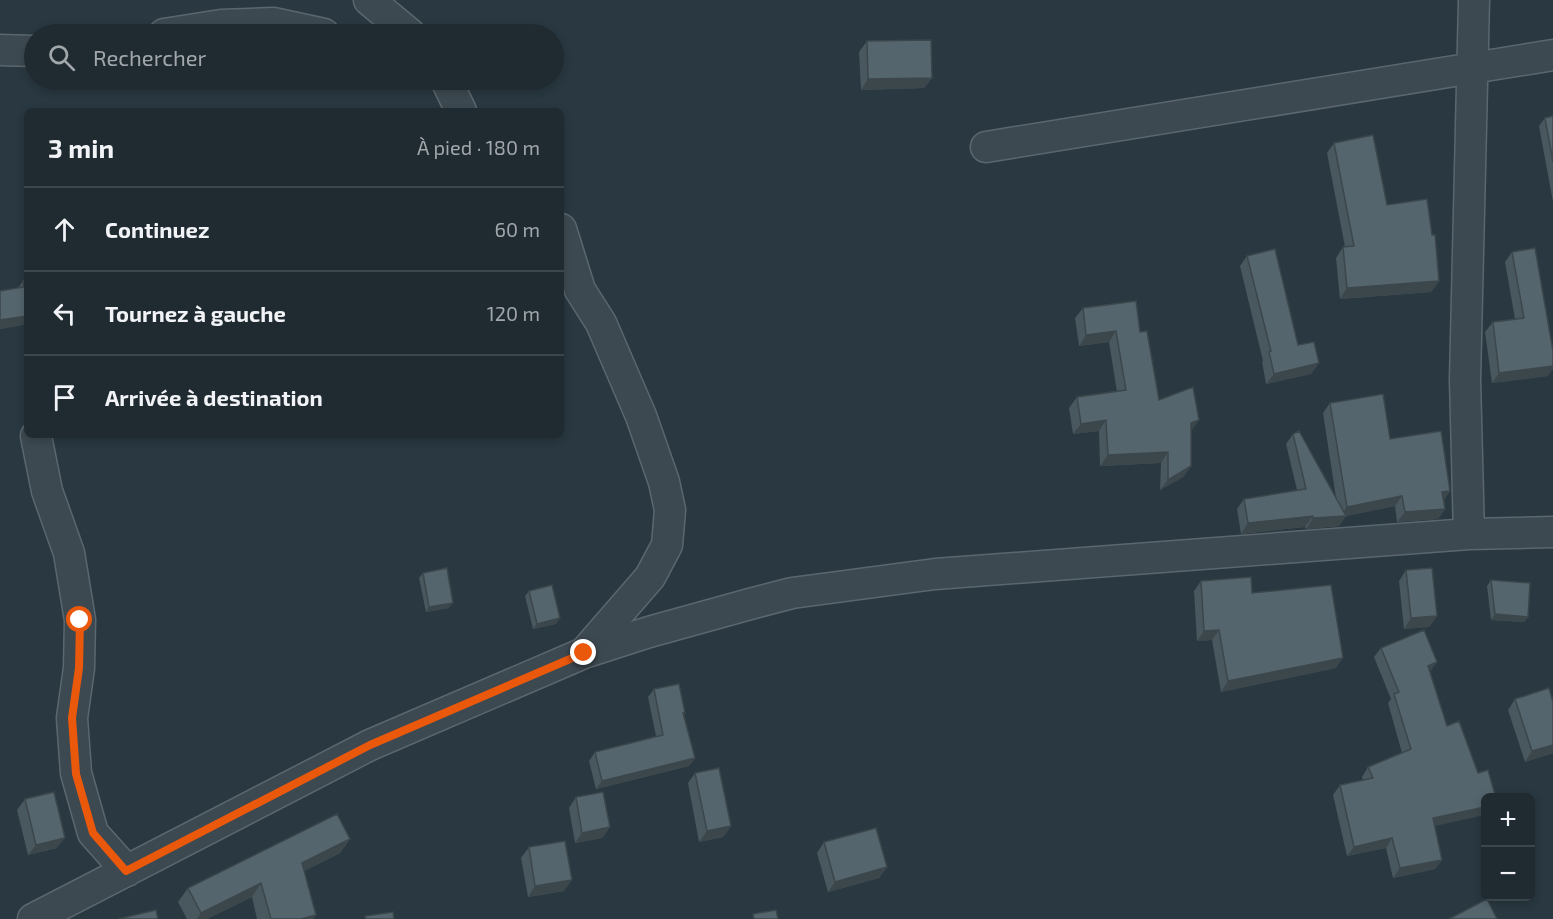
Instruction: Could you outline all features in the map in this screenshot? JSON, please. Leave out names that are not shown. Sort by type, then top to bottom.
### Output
[{"type":"street","points":[[369,0],[398,24]]},
{"type":"street","points":[[1469,534],[1465,380],[1474,0]]},
{"type":"street","points":[[247,24],[278,24]]},
{"type":"street","points":[[0,50],[24,51]]},
{"type":"street","points":[[986,147],[1553,55]]},
{"type":"street","points":[[564,239],[580,290],[601,323],[641,416],[664,482],[670,510],[667,545],[650,577],[584,653]]},
{"type":"street","points":[[36,438],[47,491],[69,553],[80,620],[79,668],[72,718],[76,774],[93,833],[126,871]]},
{"type":"street","points":[[42,917],[370,745],[584,653],[649,632],[792,593],[935,574],[1469,534],[1553,532]]},
{"type":"building","points":[[931,40],[932,78],[868,79],[867,41]]},
{"type":"building","points":[[1553,116],[1553,162],[1545,118]]},
{"type":"building","points":[[1373,135],[1387,205],[1427,199],[1432,235],[1435,235],[1439,281],[1347,288],[1343,247],[1354,246],[1334,143]]},
{"type":"building","points":[[1535,248],[1553,351],[1553,366],[1499,373],[1493,322],[1524,318],[1512,252]]},
{"type":"building","points":[[1275,249],[1298,345],[1314,342],[1319,363],[1274,374],[1269,352],[1271,351],[1247,256]]},
{"type":"building","points":[[24,287],[24,316],[0,320],[0,291]]},
{"type":"building","points":[[1136,301],[1140,332],[1147,331],[1159,400],[1193,387],[1199,420],[1191,423],[1191,466],[1168,480],[1168,452],[1108,455],[1106,420],[1081,424],[1077,397],[1126,390],[1116,331],[1086,335],[1083,308]]},
{"type":"building","points":[[1383,394],[1390,439],[1441,431],[1450,491],[1442,492],[1445,509],[1405,512],[1402,496],[1347,507],[1330,403]]},
{"type":"building","points":[[1299,431],[1346,516],[1313,518],[1313,516],[1248,523],[1244,499],[1306,489],[1293,434]]},
{"type":"building","points":[[447,568],[453,603],[429,607],[423,573]]},
{"type":"building","points":[[1432,568],[1437,616],[1411,618],[1406,570]]},
{"type":"building","points":[[1251,577],[1252,593],[1331,585],[1343,658],[1228,681],[1219,630],[1204,631],[1201,581]]},
{"type":"building","points":[[1491,580],[1530,583],[1528,617],[1495,614]]},
{"type":"building","points":[[552,585],[560,618],[537,624],[529,591]]},
{"type":"building","points":[[1424,630],[1437,662],[1428,666],[1447,726],[1459,721],[1478,773],[1488,770],[1494,793],[1481,793],[1481,808],[1433,818],[1442,860],[1400,868],[1392,838],[1354,847],[1340,785],[1373,778],[1368,767],[1411,749],[1394,694],[1399,692],[1381,648]]},
{"type":"building","points":[[679,684],[685,713],[683,713],[695,758],[602,781],[595,752],[663,735],[654,689]]},
{"type":"building","points":[[1549,688],[1553,702],[1553,745],[1532,751],[1515,699]]},
{"type":"building","points":[[719,768],[731,826],[707,831],[695,773]]},
{"type":"building","points":[[54,792],[65,838],[36,845],[25,799]]},
{"type":"building","points":[[603,792],[610,827],[582,833],[576,797]]},
{"type":"building","points":[[337,814],[350,839],[302,863],[316,915],[301,919],[271,919],[261,883],[201,913],[188,888]]},
{"type":"building","points":[[876,828],[887,867],[835,882],[824,842]]},
{"type":"building","points":[[565,841],[572,880],[535,886],[529,847]]},
{"type":"building","points":[[1483,901],[1488,901],[1497,919],[1449,919]]},
{"type":"building","points":[[156,910],[158,919],[118,919]]},
{"type":"building","points":[[776,910],[778,919],[754,919],[753,914]]},
{"type":"building","points":[[393,912],[394,919],[366,919],[365,916]]},
{"type":"route","points":[[80,620],[79,668],[72,718],[76,774],[93,833],[126,871],[370,745],[584,653]]}]
